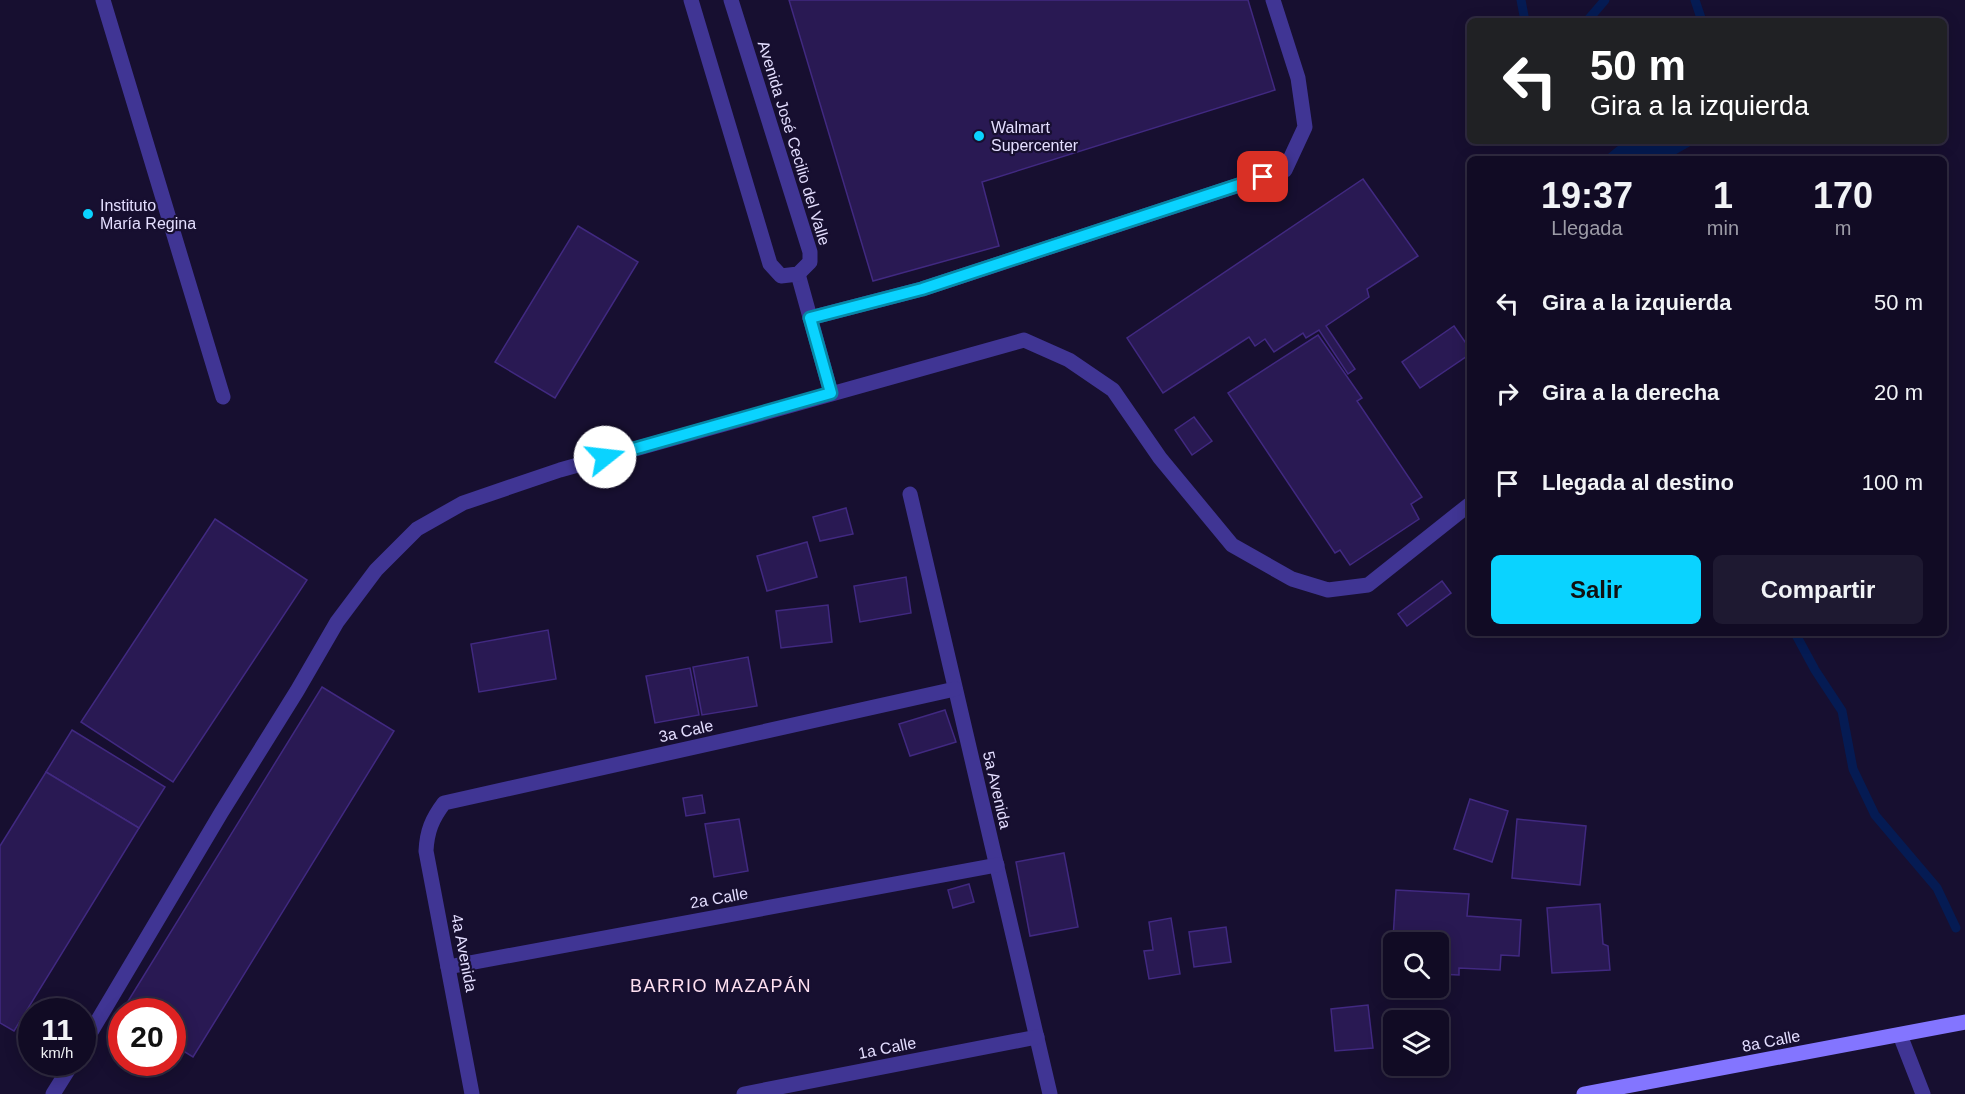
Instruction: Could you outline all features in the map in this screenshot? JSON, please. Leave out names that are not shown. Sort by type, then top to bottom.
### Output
[{"type":"street","points":[[103,0],[224,397]]},
{"type":"street","points":[[691,0],[770,264],[781,276],[798,274],[831,393]]},
{"type":"street","name":"Avenida José Cecilio del Valle","points":[[731,0],[810,252],[810,262],[798,274]]},
{"type":"street","points":[[810,318],[922,289],[1285,170],[1305,127],[1298,78],[1273,0]]},
{"type":"street","points":[[96,1023],[337,622],[376,570],[417,529],[463,503],[560,470],[1024,340],[1069,360],[1113,390],[1160,458],[1232,545],[1292,579],[1328,590],[1368,585],[1467,506]]},
{"type":"street","name":"5a Avenida","points":[[910,494],[1050,1094]]},
{"type":"street","name":"3a Cale","points":[[432,819],[444,803],[955,689]]},
{"type":"street","name":"4a Avenida","points":[[432,819],[427,832],[426,851],[472,1094]]},
{"type":"street","name":"2a Calle","points":[[448,967],[997,865]]},
{"type":"street","name":"8a Calle","points":[[1584,1094],[1965,1022]]},
{"type":"street","points":[[1900,1035],[1923,1094]]},
{"type":"street","name":"1a Calle","points":[[744,1094],[1037,1037]]},
{"type":"street","points":[[53,1094],[64,1076]]},
{"type":"building","name":"Walmart Supercenter","points":[[789,0],[1248,0],[1275,90],[982,182],[999,246],[873,281]]},
{"type":"building","points":[[1363,179],[1418,256],[1367,289],[1369,297],[1326,326],[1355,369],[1348,374],[1319,330],[1306,338],[1303,333],[1274,352],[1265,339],[1255,346],[1249,337],[1163,393],[1127,338]]},
{"type":"building","points":[[578,226],[638,262],[555,398],[495,362]]},
{"type":"building","points":[[1454,326],[1467,345],[1467,356],[1420,388],[1402,362]]},
{"type":"building","points":[[1318,335],[1362,398],[1357,401],[1422,497],[1411,504],[1419,519],[1350,565],[1340,550],[1335,553],[1228,393]]},
{"type":"building","points":[[1194,417],[1212,441],[1192,455],[1175,430]]},
{"type":"building","points":[[846,508],[853,534],[820,541],[813,517]]},
{"type":"building","points":[[215,519],[307,580],[173,782],[81,722]]},
{"type":"building","points":[[807,542],[817,577],[767,591],[757,556]]},
{"type":"building","points":[[906,577],[911,613],[860,622],[854,586]]},
{"type":"building","points":[[1442,581],[1451,593],[1407,626],[1398,614]]},
{"type":"building","points":[[828,605],[832,642],[781,648],[776,611]]},
{"type":"building","points":[[548,630],[556,679],[479,692],[471,644]]},
{"type":"building","points":[[748,657],[757,706],[702,715],[693,667]]},
{"type":"building","points":[[690,668],[699,715],[655,723],[646,676]]},
{"type":"building","points":[[322,687],[394,731],[193,1057],[186,1053],[186,998],[130,998]]},
{"type":"building","points":[[945,710],[956,742],[910,756],[899,724]]},
{"type":"building","points":[[72,730],[165,787],[139,828],[46,772]]},
{"type":"building","points":[[46,772],[139,828],[34,998],[18,998],[18,1025],[14,1031],[0,1023],[0,846]]},
{"type":"building","points":[[702,795],[705,813],[686,816],[683,798]]},
{"type":"building","points":[[1470,799],[1508,811],[1492,862],[1454,849]]},
{"type":"building","points":[[739,819],[748,871],[714,877],[705,824]]},
{"type":"building","points":[[1517,819],[1586,826],[1580,885],[1512,878]]},
{"type":"building","points":[[1064,853],[1078,927],[1030,936],[1016,862]]},
{"type":"building","points":[[969,884],[974,902],[953,908],[948,890]]},
{"type":"building","points":[[1396,890],[1469,894],[1467,916],[1521,920],[1519,956],[1501,955],[1500,970],[1459,968],[1459,975],[1449,975],[1449,932],[1393,932]]},
{"type":"building","points":[[1600,904],[1603,944],[1608,946],[1610,970],[1552,973],[1547,908]]},
{"type":"building","points":[[1171,918],[1180,974],[1149,979],[1144,951],[1153,950],[1149,922]]},
{"type":"building","points":[[1226,927],[1231,962],[1194,967],[1189,932]]},
{"type":"building","points":[[1368,1005],[1373,1048],[1335,1051],[1331,1009]]},
{"type":"waterway","points":[[1521,0],[1524,18]]},
{"type":"waterway","points":[[1590,18],[1605,0]]},
{"type":"waterway","points":[[1695,0],[1701,18]]},
{"type":"waterway","points":[[1613,156],[1620,150],[1674,150],[1685,144]]},
{"type":"waterway","points":[[1797,636],[1815,670],[1842,711],[1853,769],[1875,815],[1937,888],[1956,928]]},
{"type":"place","name":"Walmart Supercenter","points":[[979,136]]},
{"type":"place","name":"Instituto María Regina","points":[[88,214]]},
{"type":"district","name":"BARRIO MAZAPÁN","points":[[721,986]]},
{"type":"route","points":[[605,457],[831,393],[810,318],[922,289],[1263,177]]}]
